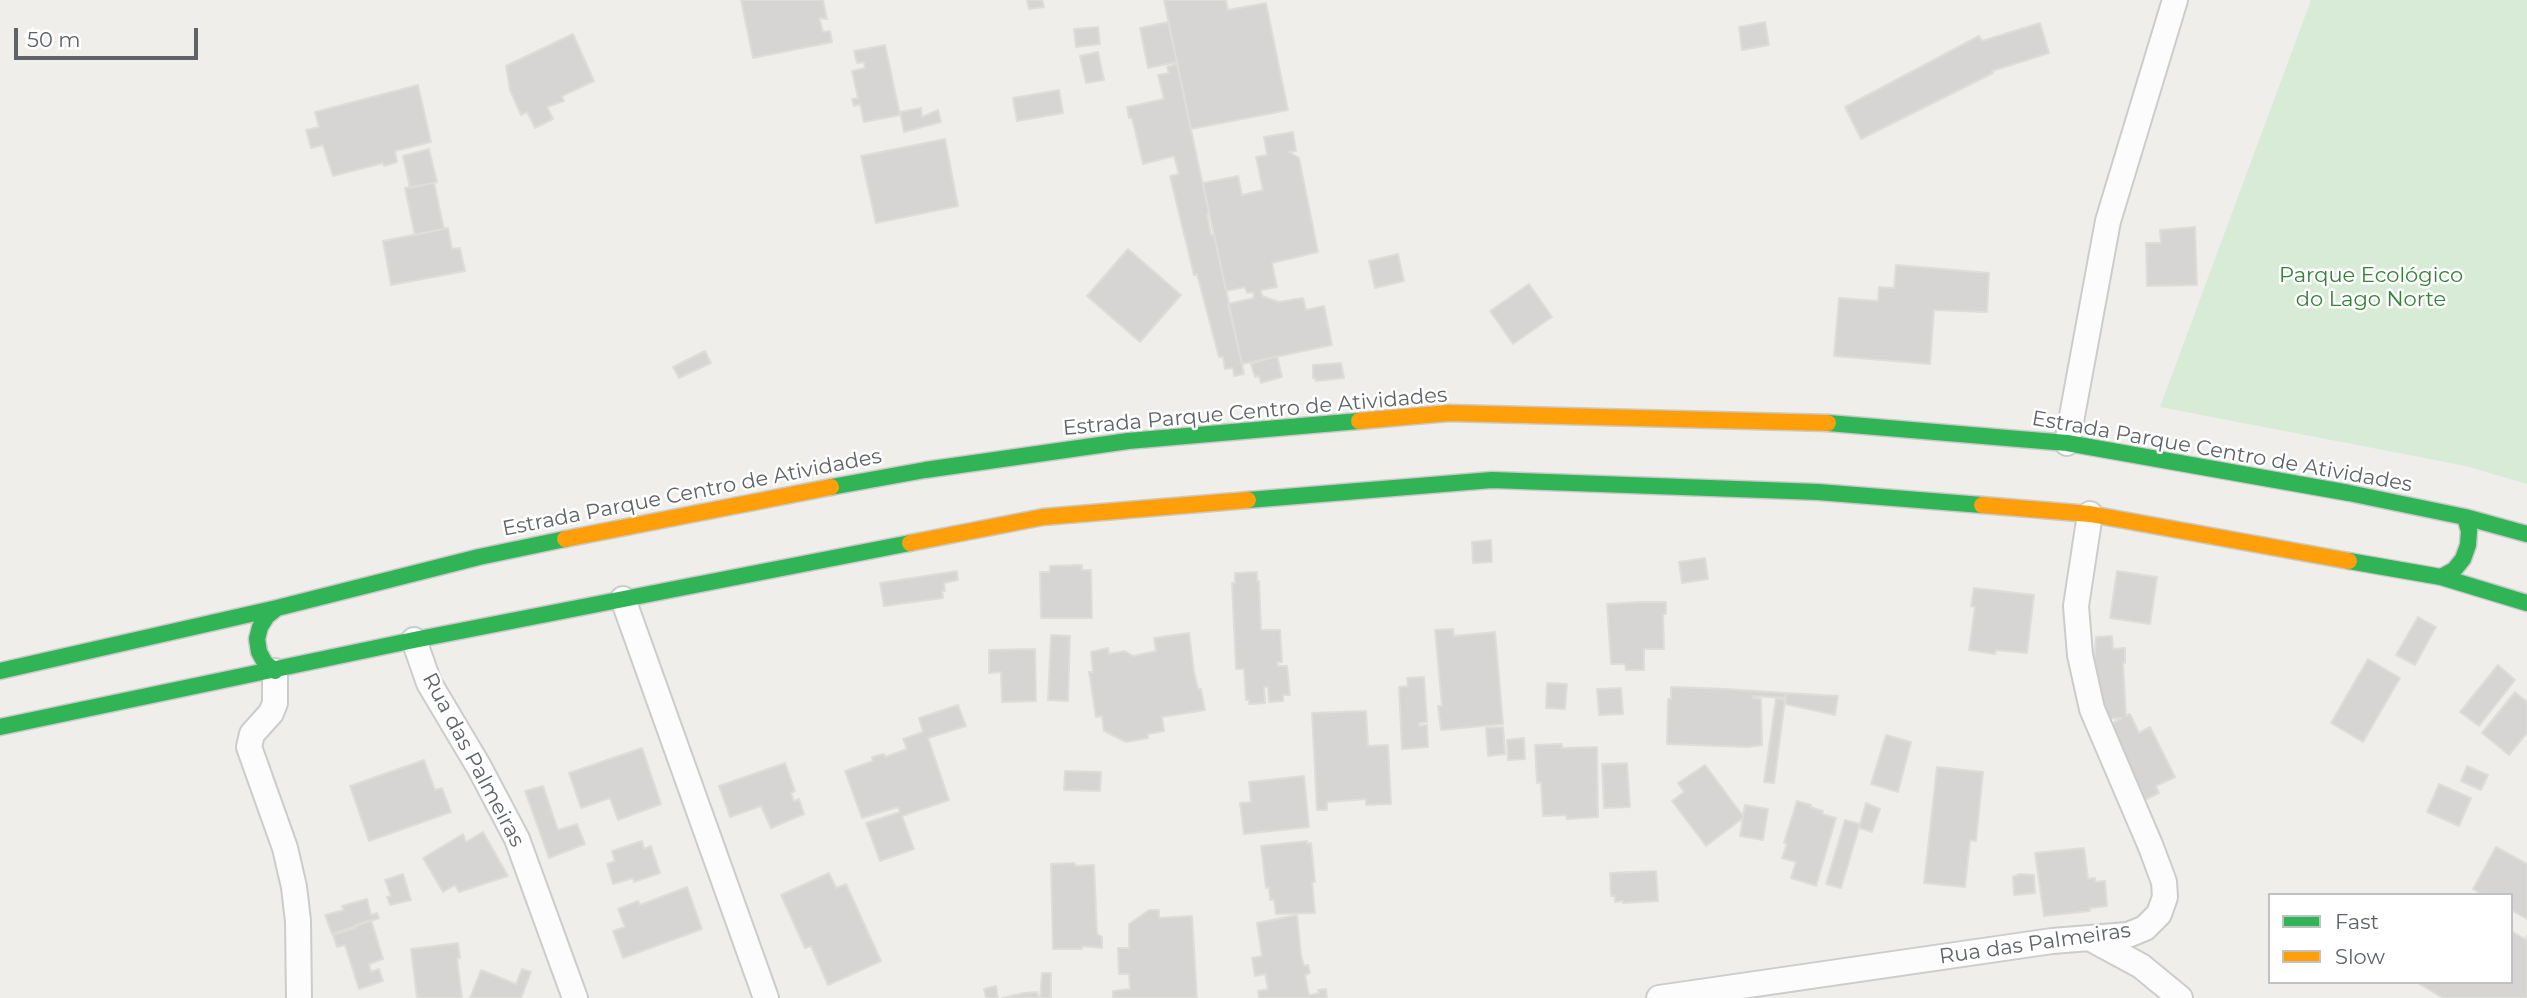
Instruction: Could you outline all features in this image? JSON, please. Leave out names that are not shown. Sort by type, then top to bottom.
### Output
[{"type":"main road","name":"Estrada Parque Centro de Atividades","points":[[0,671],[277,608],[479,556],[746,502],[925,470],[1128,441],[1449,413],[1800,421],[2067,443],[2349,493],[2465,517],[2527,534]]},
{"type":"main road","points":[[0,727],[414,640],[1043,517],[1492,480],[1818,492],[2090,514],[2441,577],[2527,603]]},
{"type":"main road","points":[[2441,577],[2454,570],[2463,559],[2469,531],[2465,517]]},
{"type":"main road","points":[[275,671],[265,663],[259,652],[257,639],[260,626],[277,608]]},
{"type":"street","points":[[2067,443],[2108,221],[2175,0]]},
{"type":"street","name":"Rua das Palmeiras","points":[[1659,998],[2052,941],[2128,935],[2146,928],[2159,914],[2165,897],[2164,881],[2092,709],[2080,655],[2076,606],[2090,514]]},
{"type":"street","points":[[623,599],[766,998]]},
{"type":"street","name":"Rua das Palmeiras","points":[[414,640],[429,683],[479,767],[517,839],[575,998]]},
{"type":"street","points":[[275,671],[275,703],[271,713],[252,734],[249,747],[285,848],[294,887],[298,921],[299,998]]},
{"type":"street","points":[[2091,939],[2141,966],[2180,998]]},
{"type":"green space","name":"Parque Ecológico do Lago Norte","points":[[2311,0],[2527,0],[2527,484],[2466,466],[2160,407]]},
{"type":"building","points":[[741,0],[823,0],[827,19],[819,18],[823,32],[830,31],[832,42],[753,58]]},
{"type":"building","points":[[1027,0],[1042,0],[1044,7],[1029,9]]},
{"type":"building","points":[[1164,0],[1226,0],[1228,10],[1266,3],[1288,110],[1191,129]]},
{"type":"building","points":[[1168,22],[1177,62],[1148,68],[1140,28]]},
{"type":"building","points":[[1765,22],[1769,45],[1742,50],[1739,27]]},
{"type":"building","points":[[2040,23],[2049,53],[1992,71],[1993,73],[1861,139],[1845,107],[1979,36],[1982,41]]},
{"type":"building","points":[[1098,27],[1100,44],[1076,47],[1074,29]]},
{"type":"building","points":[[573,34],[594,81],[562,96],[564,101],[547,107],[553,119],[535,128],[527,112],[521,115],[510,90],[506,66]]},
{"type":"building","points":[[885,45],[900,115],[864,122],[860,104],[854,106],[852,99],[858,98],[852,71],[865,68],[864,62],[857,63],[854,51]]},
{"type":"building","points":[[1098,52],[1104,80],[1086,83],[1080,56]]},
{"type":"building","points":[[1177,64],[1209,214],[1211,235],[1214,234],[1244,374],[1234,376],[1233,368],[1225,369],[1223,357],[1219,357],[1197,274],[1194,275],[1170,176],[1179,174],[1174,156],[1143,164],[1132,118],[1129,118],[1127,107],[1164,99],[1158,75],[1169,73],[1167,67]]},
{"type":"building","points":[[418,85],[431,142],[395,151],[397,162],[333,176],[323,145],[311,148],[306,130],[319,127],[315,112]]},
{"type":"building","points":[[1059,90],[1063,113],[1017,121],[1013,98]]},
{"type":"building","points":[[921,108],[922,117],[938,110],[941,122],[904,132],[900,112]]},
{"type":"building","points":[[1293,132],[1296,151],[1289,152],[1299,158],[1318,252],[1272,263],[1277,287],[1261,290],[1262,296],[1279,302],[1303,298],[1306,310],[1324,306],[1332,345],[1242,364],[1228,304],[1254,298],[1253,292],[1247,293],[1245,287],[1226,291],[1203,183],[1238,176],[1242,195],[1263,190],[1256,157],[1267,155],[1264,137]]},
{"type":"building","points":[[945,139],[958,206],[876,223],[861,156]]},
{"type":"building","points":[[429,149],[437,182],[410,188],[403,156]]},
{"type":"building","points":[[434,183],[444,229],[415,235],[405,188]]},
{"type":"building","points":[[2195,227],[2197,285],[2147,286],[2146,243],[2161,243],[2160,230]]},
{"type":"building","points":[[448,228],[452,249],[460,248],[465,271],[391,285],[383,241]]},
{"type":"building","points":[[1128,249],[1181,295],[1140,342],[1087,296]]},
{"type":"building","points":[[1398,254],[1404,281],[1375,288],[1369,261]]},
{"type":"building","points":[[1896,265],[1989,273],[1987,312],[1934,310],[1930,364],[1834,356],[1839,298],[1878,301],[1879,287],[1894,288]]},
{"type":"building","points":[[1529,284],[1552,317],[1513,344],[1490,311]]},
{"type":"building","points":[[705,351],[711,363],[679,378],[673,367]]},
{"type":"building","points":[[1277,356],[1282,377],[1261,383],[1259,376],[1255,377],[1251,364]]},
{"type":"building","points":[[1341,363],[1344,378],[1316,381],[1313,378],[1313,365]]},
{"type":"building","points":[[1491,540],[1492,562],[1473,563],[1472,542]]},
{"type":"building","points":[[1705,558],[1708,579],[1682,583],[1679,562]]},
{"type":"building","points":[[1082,565],[1082,570],[1091,570],[1092,618],[1041,618],[1040,572],[1050,572],[1050,566]]},
{"type":"building","points":[[957,571],[958,580],[944,583],[943,598],[884,606],[880,583]]},
{"type":"building","points":[[2117,571],[2157,577],[2150,624],[2110,618]]},
{"type":"building","points":[[1257,572],[1261,630],[1280,630],[1282,662],[1277,662],[1278,666],[1287,666],[1290,695],[1283,695],[1283,701],[1269,702],[1268,687],[1264,687],[1265,703],[1249,704],[1249,700],[1246,700],[1244,669],[1236,669],[1232,583],[1235,583],[1235,573]]},
{"type":"building","points":[[1974,588],[2034,595],[2027,653],[1996,650],[1995,654],[1969,650],[1975,607],[1971,606]]},
{"type":"building","points":[[1666,602],[1666,614],[1663,614],[1664,649],[1644,649],[1644,670],[1626,670],[1625,664],[1611,664],[1607,604]]},
{"type":"building","points":[[2418,617],[2436,627],[2415,665],[2396,655]]},
{"type":"building","points":[[1453,629],[1454,636],[1495,632],[1503,724],[1441,730],[1438,706],[1442,706],[1435,630]]},
{"type":"building","points":[[1189,633],[1194,672],[1205,710],[1162,717],[1164,731],[1148,734],[1148,738],[1126,742],[1104,731],[1102,716],[1096,717],[1089,672],[1093,672],[1091,652],[1108,648],[1109,654],[1125,651],[1133,656],[1156,651],[1154,638]]},
{"type":"building","points":[[1051,635],[1070,636],[1068,701],[1048,700]]},
{"type":"building","points":[[2112,636],[2113,649],[2125,648],[2123,663],[2126,716],[2130,714],[2139,733],[2150,727],[2175,777],[2156,786],[2159,793],[2141,802],[2105,727],[2122,718],[2101,719],[2094,664],[2096,637]]},
{"type":"building","points":[[1035,649],[1036,701],[1002,702],[1001,672],[989,673],[989,650]]},
{"type":"building","points":[[2368,659],[2400,678],[2363,742],[2331,723]]},
{"type":"building","points":[[2498,665],[2515,680],[2479,726],[2460,712]]},
{"type":"building","points":[[1424,677],[1427,722],[1419,723],[1419,726],[1427,725],[1428,747],[1402,749],[1399,687],[1408,686],[1407,678]]},
{"type":"building","points":[[1547,683],[1567,684],[1565,709],[1546,708]]},
{"type":"building","points":[[1671,687],[1786,693],[1785,698],[1752,696],[1761,699],[1762,745],[1748,747],[1667,744],[1668,699],[1671,699]]},
{"type":"building","points":[[1621,688],[1623,714],[1599,715],[1597,689]]},
{"type":"building","points":[[2515,692],[2527,702],[2527,733],[2509,755],[2482,733]]},
{"type":"building","points":[[1786,693],[1838,696],[1835,715],[1785,704]]},
{"type":"building","points":[[1776,698],[1785,700],[1774,783],[1764,782]]},
{"type":"building","points":[[958,705],[966,726],[928,738],[949,800],[902,816],[914,849],[880,861],[866,823],[900,812],[898,807],[862,818],[845,771],[873,761],[872,757],[884,754],[885,757],[907,749],[903,739],[923,732],[919,718]]},
{"type":"building","points":[[1366,711],[1368,746],[1388,745],[1391,804],[1366,805],[1366,799],[1327,802],[1327,810],[1317,810],[1312,713]]},
{"type":"building","points":[[1503,727],[1505,754],[1488,756],[1486,728]]},
{"type":"building","points":[[1886,735],[1911,742],[1898,792],[1871,784]]},
{"type":"building","points":[[1524,738],[1525,759],[1508,760],[1507,740]]},
{"type":"building","points":[[1562,744],[1562,748],[1597,747],[1598,817],[1567,819],[1566,815],[1543,816],[1541,782],[1537,783],[1535,745]]},
{"type":"building","points":[[642,748],[661,804],[618,820],[610,798],[581,808],[569,773]]},
{"type":"building","points":[[424,760],[435,790],[442,788],[451,812],[369,841],[350,786]]},
{"type":"building","points":[[785,763],[795,791],[791,793],[794,801],[799,799],[804,814],[771,828],[761,806],[730,817],[719,786]]},
{"type":"building","points":[[1627,763],[1630,807],[1604,808],[1602,764]]},
{"type":"building","points":[[1705,765],[1743,816],[1745,805],[1768,809],[1763,840],[1740,836],[1743,818],[1706,846],[1672,801],[1684,792],[1678,783]]},
{"type":"building","points":[[2467,766],[2488,775],[2481,790],[2461,781]]},
{"type":"building","points":[[1937,767],[1983,772],[1976,841],[1970,840],[1965,887],[1924,883]]},
{"type":"building","points":[[1065,771],[1101,772],[1100,791],[1064,790]]},
{"type":"building","points":[[1304,776],[1309,827],[1244,834],[1240,803],[1251,802],[1249,782]]},
{"type":"building","points":[[2439,784],[2471,798],[2459,826],[2427,812]]},
{"type":"building","points":[[543,786],[558,830],[577,824],[585,844],[549,858],[525,791]]},
{"type":"building","points":[[1797,801],[1836,818],[1816,886],[1791,878],[1796,862],[1782,858]]},
{"type":"building","points":[[1866,803],[1880,809],[1872,832],[1859,828]]},
{"type":"building","points":[[1845,820],[1860,824],[1841,888],[1826,884]]},
{"type":"building","points":[[483,832],[508,876],[459,892],[455,885],[443,892],[423,858],[463,834],[466,842]]},
{"type":"building","points":[[642,841],[644,849],[651,846],[660,873],[634,882],[633,878],[613,884],[607,864],[615,861],[612,851]]},
{"type":"building","points":[[1307,841],[1307,844],[1311,843],[1315,913],[1276,914],[1274,900],[1270,900],[1269,887],[1266,888],[1261,846]]},
{"type":"building","points":[[2496,847],[2527,864],[2527,919],[2513,911],[2513,893],[2480,893],[2473,889]]},
{"type":"building","points":[[2084,848],[2088,879],[2095,878],[2095,882],[2105,881],[2107,906],[2090,908],[2090,911],[2044,916],[2035,853]]},
{"type":"building","points":[[1074,863],[1076,866],[1094,865],[1097,934],[1102,937],[1102,948],[1082,946],[1082,949],[1053,949],[1051,864]]},
{"type":"building","points":[[1656,871],[1658,901],[1623,903],[1615,902],[1615,896],[1611,896],[1610,873]]},
{"type":"building","points":[[829,873],[836,888],[846,884],[881,961],[828,985],[811,946],[805,948],[781,895]]},
{"type":"building","points":[[403,874],[411,900],[390,905],[387,897],[391,896],[385,880]]},
{"type":"building","points":[[2020,874],[2034,875],[2035,893],[2014,895],[2013,877]]},
{"type":"building","points":[[687,887],[702,929],[623,958],[613,931],[625,927],[618,909],[638,901],[640,905]]},
{"type":"building","points":[[367,899],[371,915],[377,913],[379,918],[332,934],[325,915],[344,910],[342,906]]},
{"type":"building","points":[[1149,910],[1159,910],[1159,918],[1192,916],[1197,998],[1113,998],[1113,991],[1130,989],[1129,974],[1119,974],[1118,948],[1129,948],[1129,924]]},
{"type":"building","points":[[1297,915],[1301,955],[1304,966],[1308,965],[1310,973],[1305,975],[1309,995],[1326,989],[1327,998],[1259,998],[1258,991],[1268,989],[1265,974],[1255,976],[1252,958],[1262,956],[1257,923]]},
{"type":"building","points":[[371,920],[383,959],[369,964],[371,972],[379,969],[383,981],[359,989],[345,945],[337,947],[333,935]]},
{"type":"building","points":[[2513,932],[2525,939],[2527,936],[2527,998],[2443,998],[2419,984],[2513,984]]},
{"type":"building","points":[[458,943],[462,998],[417,998],[411,949]]},
{"type":"building","points":[[522,969],[531,972],[521,998],[470,998],[481,970],[516,984]]},
{"type":"building","points":[[1042,973],[1051,973],[1051,998],[1040,998]]},
{"type":"building","points":[[996,986],[998,998],[986,998],[984,989]]},
{"type":"building","points":[[1037,992],[1038,998],[1002,998],[1024,993]]},
{"type":"traffic: fast","points":[[831,487],[925,470],[1128,441],[1359,421]]},
{"type":"traffic: fast","points":[[1828,423],[2067,443],[2349,493],[2465,517],[2527,534]]},
{"type":"traffic: fast","points":[[1248,500],[1492,480],[1818,492],[1982,505]]},
{"type":"traffic: fast","points":[[2441,577],[2454,570],[2463,559],[2469,531],[2465,517]]},
{"type":"traffic: fast","points":[[0,671],[565,539]]},
{"type":"traffic: fast","points":[[0,727],[414,640],[910,543]]},
{"type":"traffic: fast","points":[[2349,561],[2441,577],[2527,603]]},
{"type":"traffic: fast","points":[[275,671],[265,663],[259,652],[257,639],[267,616],[277,608]]},
{"type":"traffic: slow","points":[[1359,421],[1449,413],[1828,423]]},
{"type":"traffic: slow","points":[[565,539],[831,487]]},
{"type":"traffic: slow","points":[[910,543],[1043,517],[1248,500]]},
{"type":"traffic: slow","points":[[1982,505],[2090,514],[2349,561]]}]
